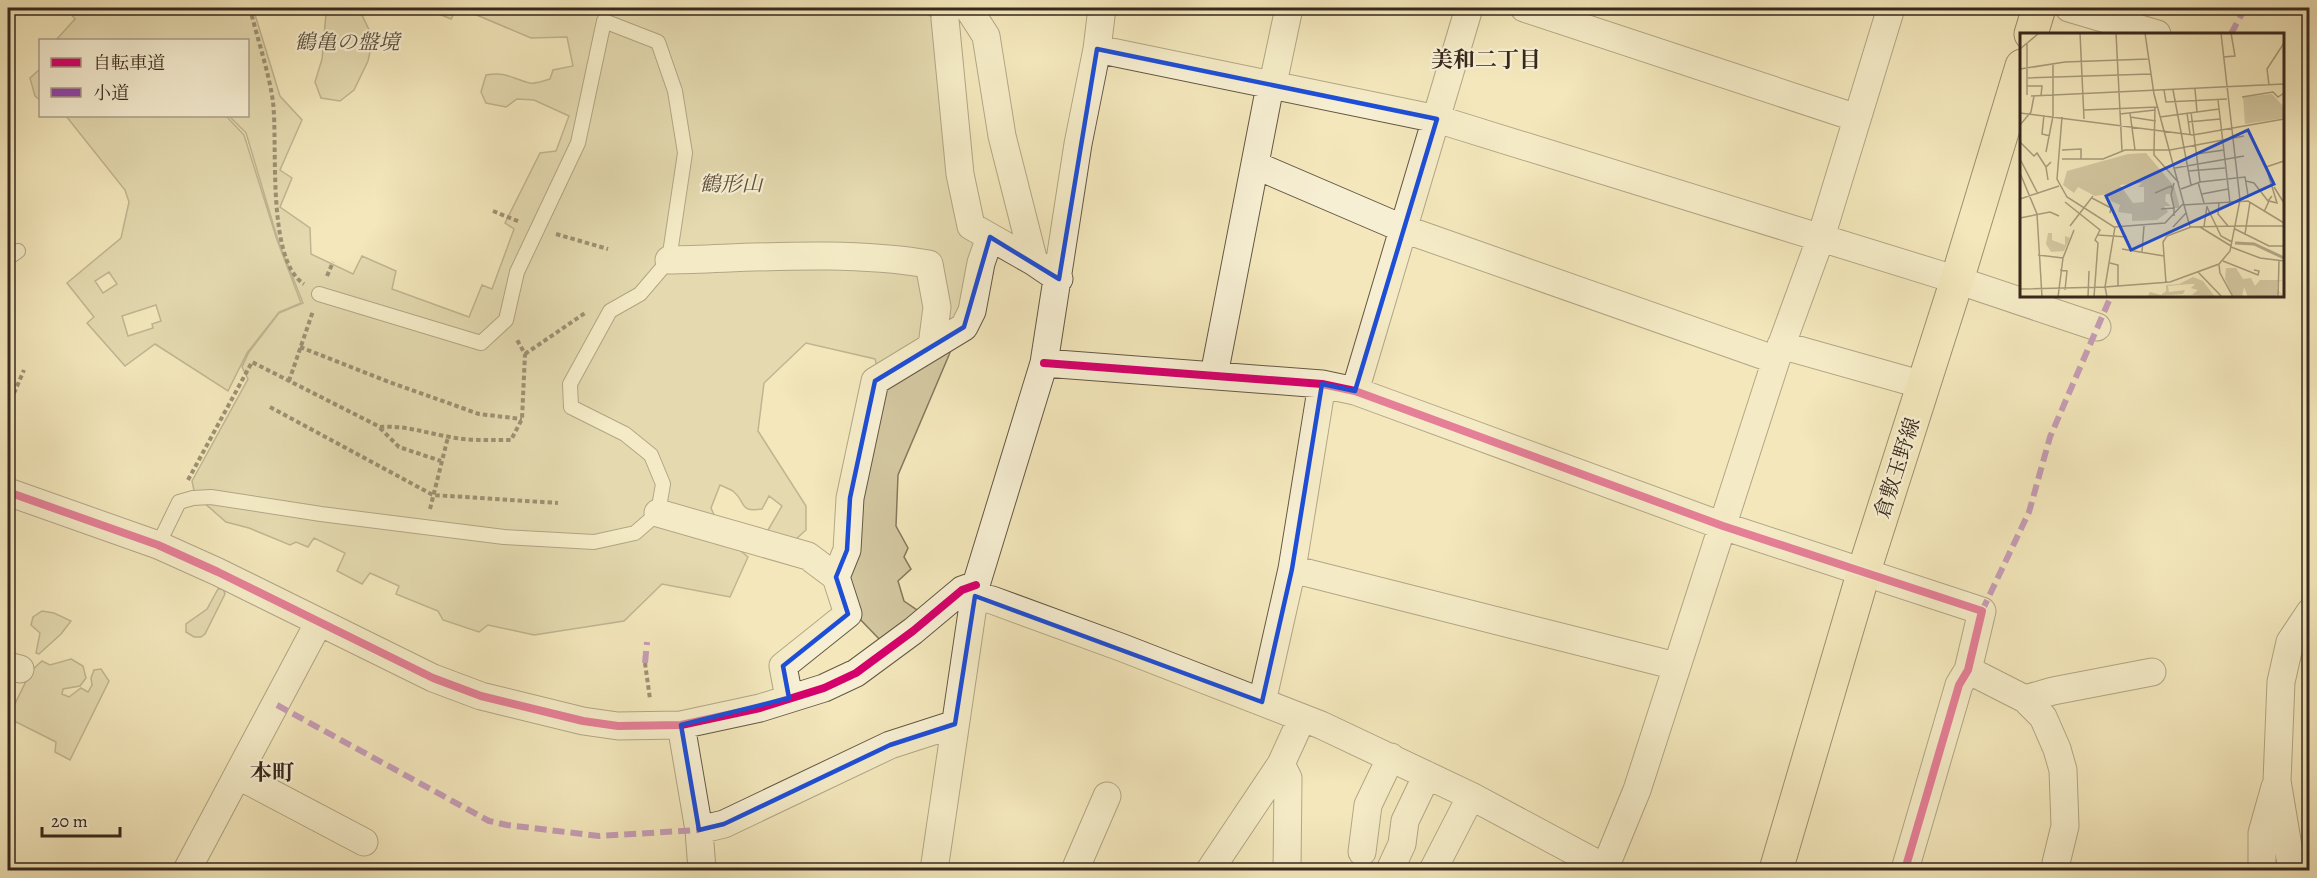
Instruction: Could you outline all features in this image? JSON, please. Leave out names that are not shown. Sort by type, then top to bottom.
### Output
[{"type":"main road","points":[[2031,33],[2039,8]]},
{"type":"main road","name":"倉敷玉野線","points":[[1776,870],[1864,571],[1957,280],[2020,73]]},
{"type":"street","points":[[946,8],[945,19],[960,174],[971,226],[1059,279]]},
{"type":"street","points":[[968,8],[986,36],[1002,136],[1034,262]]},
{"type":"street","points":[[934,870],[975,590],[1044,363],[1102,8]]},
{"type":"street","points":[[1214,375],[1270,86],[1275,74],[1289,8]]},
{"type":"street","points":[[1354,391],[1469,8]]},
{"type":"street","points":[[1524,8],[1857,118]]},
{"type":"street","points":[[8,492],[158,545],[218,572],[433,678],[481,696],[583,721],[618,726],[681,725],[760,708],[824,688],[856,673],[913,632],[962,590],[975,590],[992,600],[1302,718],[1391,757],[1607,869],[1638,790],[1778,352],[1821,237],[1890,8]]},
{"type":"street","points":[[2068,8],[2154,33]]},
{"type":"street","points":[[1097,49],[1437,119],[1821,237],[2097,327]]},
{"type":"street","points":[[1255,165],[1404,229],[1778,352],[1923,385]]},
{"type":"street","points":[[836,577],[847,550],[849,498],[875,381],[964,327],[972,311],[981,263],[990,237]]},
{"type":"street","points":[[669,260],[800,257],[892,258],[928,264],[937,307],[932,346]]},
{"type":"street","points":[[1044,363],[1322,384],[1354,391],[1723,526],[1982,611],[1968,670],[1959,685],[1906,866]]},
{"type":"street","points":[[1262,702],[1292,569],[1322,384]]},
{"type":"street","points":[[658,513],[808,556],[836,577],[848,614],[783,666],[789,698]]},
{"type":"street","points":[[1292,569],[1676,666]]},
{"type":"street","points":[[2292,870],[2277,781],[2281,682],[2290,642],[2310,612]]},
{"type":"street","points":[[187,870],[320,622]]},
{"type":"street","points":[[1968,670],[2025,699],[2043,717],[2057,748],[2063,770],[2066,826],[2056,862],[2059,870]]},
{"type":"street","points":[[2025,699],[2054,690],[2152,672]]},
{"type":"street","points":[[1210,870],[1281,764],[1302,718]]},
{"type":"street","points":[[699,830],[724,824],[890,745],[955,724]]},
{"type":"street","points":[[681,725],[699,830],[702,870]]},
{"type":"street","points":[[1362,852],[1368,806],[1391,757]]},
{"type":"street","points":[[1281,764],[1288,778],[1287,870]]},
{"type":"street","points":[[1390,870],[1402,844],[1405,822],[1427,775]]},
{"type":"street","points":[[239,776],[364,842]]},
{"type":"street","points":[[2262,870],[2262,833],[2277,781]]},
{"type":"street","points":[[1075,870],[1107,796]]},
{"type":"street","points":[[1433,870],[1470,796]]},
{"type":"lane","points":[[158,545],[179,502],[211,496],[321,514],[504,537],[594,542],[635,533],[658,513],[663,484],[651,455],[625,434],[571,408],[570,384],[610,311],[640,294],[669,260],[685,153],[675,91],[658,42],[604,21],[578,143],[517,272],[506,320],[481,343],[320,294]]},
{"type":"path","points":[[250,8],[273,101],[280,240],[295,279],[320,294]]},
{"type":"path","points":[[493,211],[538,229],[608,249]]},
{"type":"path","points":[[289,381],[333,262]]},
{"type":"path","points":[[525,354],[605,300],[610,311]]},
{"type":"path","points":[[380,427],[394,426],[448,437],[477,440],[511,440],[522,419],[525,354],[506,320]]},
{"type":"path","points":[[300,347],[479,414],[522,419]]},
{"type":"path","points":[[179,502],[182,490],[252,362],[380,427],[399,447],[441,461]]},
{"type":"path","points":[[8,407],[24,370]]},
{"type":"path","points":[[270,407],[433,495],[558,503]]},
{"type":"path","points":[[425,527],[448,437]]},
{"type":"path","points":[[645,663],[654,726]]},
{"type":"highlighted area","points":[[1097,49],[1437,119],[1355,391],[1322,384],[1292,569],[1262,702],[975,596],[955,724],[890,745],[724,824],[699,830],[681,725],[789,698],[783,666],[848,614],[836,577],[847,550],[850,498],[875,381],[964,327],[990,237],[1059,279]]},
{"type":"green space","name":"鶴形山","points":[[66,8],[253,8],[280,96],[302,120],[280,170],[292,178],[280,207],[310,228],[311,254],[353,274],[362,256],[396,271],[392,289],[469,317],[482,285],[492,289],[514,229],[505,223],[540,153],[556,151],[569,116],[534,100],[517,99],[506,107],[486,103],[481,92],[486,75],[504,75],[535,83],[550,79],[553,70],[573,66],[567,37],[531,38],[460,8],[922,8],[933,19],[984,240],[974,288],[949,355],[898,475],[896,526],[908,548],[904,557],[911,569],[898,581],[904,601],[917,610],[918,622],[884,644],[857,616],[843,575],[879,374],[875,359],[806,343],[764,383],[758,431],[806,506],[806,530],[795,540],[778,540],[768,530],[782,506],[769,496],[762,509],[746,508],[733,491],[720,485],[711,508],[724,537],[748,557],[730,597],[662,584],[624,621],[534,635],[488,625],[479,632],[443,620],[438,611],[396,594],[399,586],[370,573],[362,584],[337,571],[345,553],[314,538],[308,547],[296,542],[290,545],[249,528],[226,522],[195,495],[192,481],[248,379],[242,367],[249,352],[279,313],[303,303],[278,240],[246,133],[230,117],[249,117],[249,39],[57,39],[75,19]]},
{"type":"green space","name":"鶴亀の盤境","points":[[334,8],[359,9],[373,38],[368,61],[354,90],[340,101],[321,98],[315,82],[322,59],[326,14]]},
{"type":"green space","points":[[424,8],[457,8],[451,19]]},
{"type":"green space","points":[[39,70],[39,99],[35,96],[30,78]]},
{"type":"green space","points":[[67,117],[227,117],[244,135],[277,240],[301,303],[279,312],[247,353],[228,391],[155,344],[125,366],[87,323],[94,317],[67,283],[121,238],[129,202],[125,190]],"holes":[[[109,272],[117,284],[103,293],[95,281]],[[156,305],[161,321],[152,324],[153,328],[128,336],[122,316]]]},
{"type":"green space","points":[[218,589],[223,589],[225,594],[205,634],[201,637],[194,637],[186,632],[186,624],[207,609]]},
{"type":"green space","points":[[42,611],[54,613],[71,621],[61,634],[39,654],[36,653],[40,633],[31,625],[33,617]]},
{"type":"green space","points":[[71,659],[83,666],[86,678],[80,686],[63,689],[62,694],[69,697],[81,688],[88,692],[92,685],[91,678],[94,670],[101,669],[109,681],[70,760],[55,752],[56,742],[12,720],[9,716],[31,671],[42,661],[50,665]]},
{"type":"marked path","points":[[2232,33],[2245,8]]},
{"type":"marked path","points":[[1982,611],[2029,512],[2050,437],[2111,297]]},
{"type":"marked path","points":[[645,663],[647,642]]},
{"type":"marked path","points":[[277,705],[489,821],[599,836],[699,830]]},
{"type":"cycle path","points":[[1044,363],[1322,384],[1355,391],[1723,526],[1982,611],[1968,670],[1959,685],[1906,866]]},
{"type":"cycle path","points":[[8,492],[158,545],[218,572],[433,678],[481,696],[583,721],[618,726],[681,725],[760,708],[824,688],[856,673],[913,631],[962,590],[976,585]]},
{"type":"district","name":"美和二丁目","points":[[1486,59]]},
{"type":"district","name":"本町","points":[[272,772]]}]
